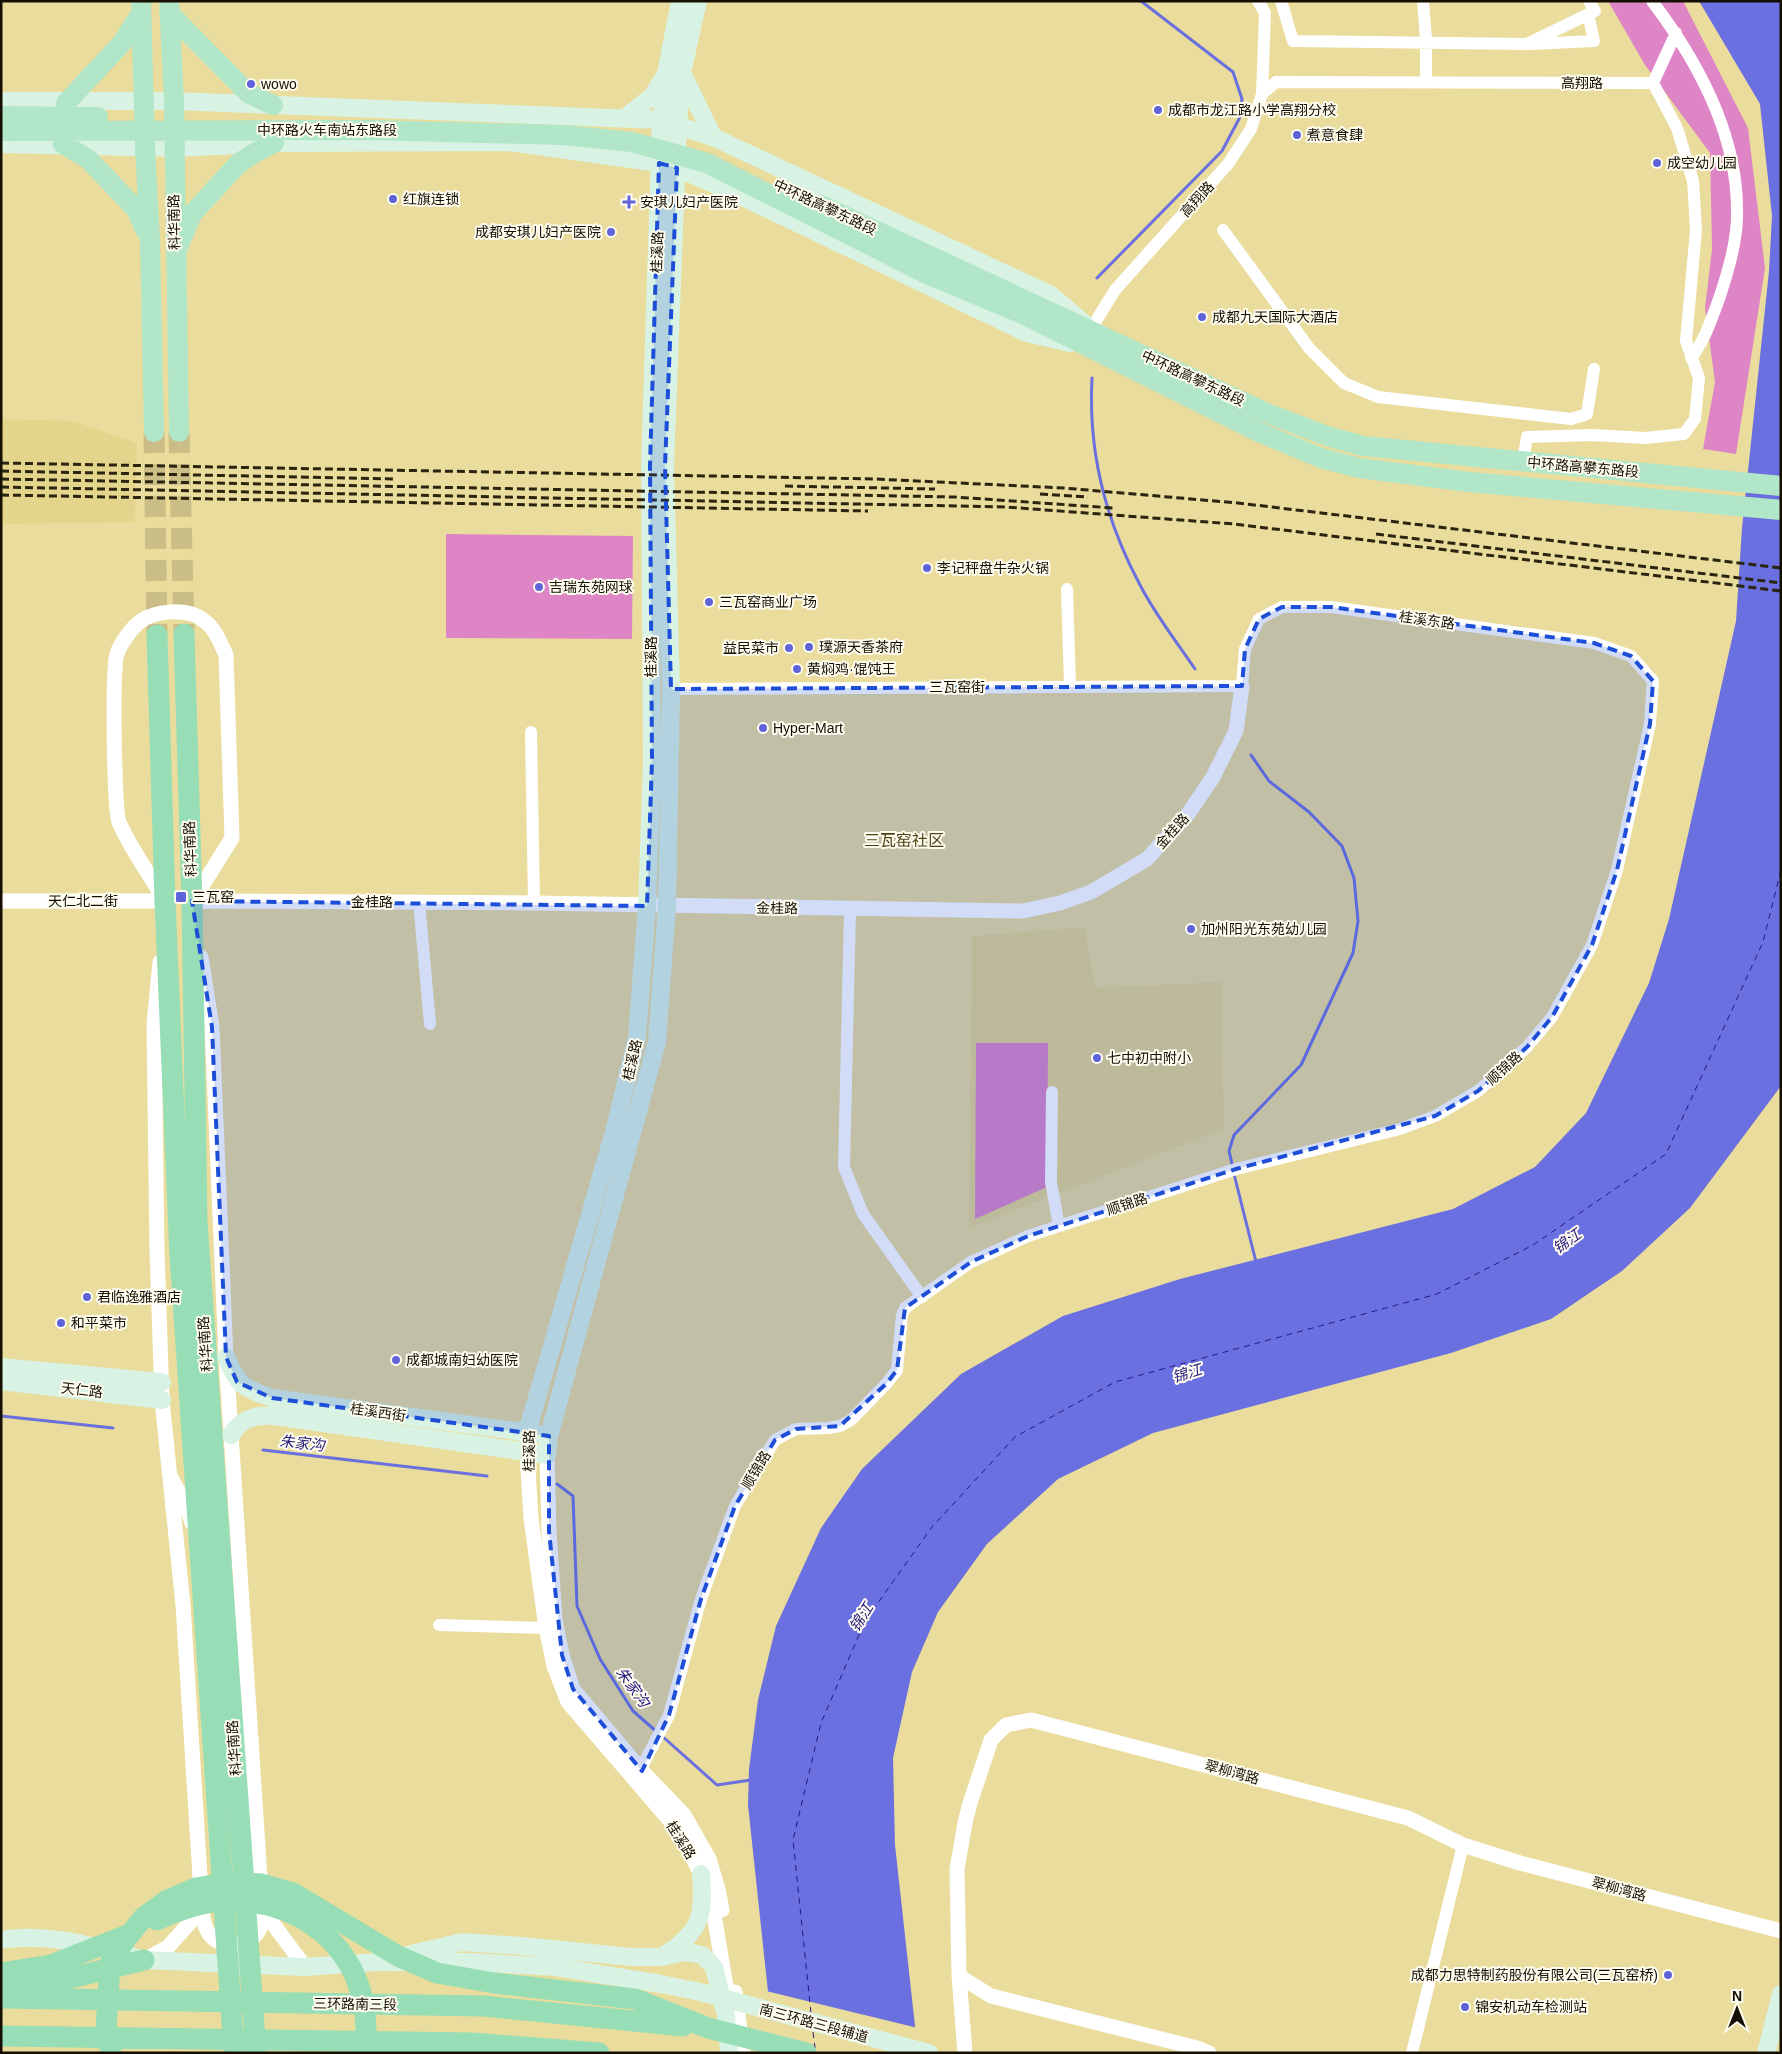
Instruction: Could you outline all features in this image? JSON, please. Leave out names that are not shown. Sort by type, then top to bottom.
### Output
[{"type":"highway","name":"科华南路","points":[[184,634],[192,901],[198,1234],[256,2053]]},
{"type":"highway","name":"科华南路","points":[[157,635],[165,901],[177,1184],[204,1622],[234,2053]]},
{"type":"highway","points":[[111,2053],[106,2030],[110,1963],[126,1938],[144,1917],[166,1901],[196,1888],[230,1882],[262,1884],[293,1893],[398,1956],[437,1973],[494,1983],[635,1998],[708,2028],[806,2053]]},
{"type":"highway","points":[[1,1973],[51,1965],[189,1908],[221,1901],[247,1901],[272,1906],[300,1918],[322,1931],[341,1950],[356,1974],[365,2007],[367,2034],[364,2053]]},
{"type":"highway","points":[[1,1988],[75,1977],[144,1960]]},
{"type":"highway","name":"三环路南三段","points":[[1,1998],[483,2006],[708,2028]]},
{"type":"highway","points":[[1,2036],[472,2043],[599,2053]]},
{"type":"highway","points":[[436,2053],[472,2043]]},
{"type":"main road","name":"桂溪路","points":[[547,1455],[549,1436],[657,1042],[667,906],[671,689],[665,466],[677,168],[669,122],[680,1]]},
{"type":"main road","name":"桂溪路","points":[[674,74],[698,1]]},
{"type":"main road","points":[[66,102],[122,43],[141,7]]},
{"type":"main road","name":"科华南路","points":[[141,7],[144,148],[150,240],[154,432]]},
{"type":"main road","points":[[169,7],[248,93],[273,105]]},
{"type":"main road","name":"科华南路","points":[[169,7],[174,101],[179,432]]},
{"type":"main road","points":[[625,118],[652,96],[674,74],[712,137]]},
{"type":"main road","points":[[1,101],[174,101],[625,118],[669,122],[712,137],[1051,295],[1086,337]]},
{"type":"main road","name":"中环路火车南站东路段","points":[[1,116],[564,123],[651,147]]},
{"type":"main road","name":"桂溪路","points":[[527,1452],[527,1432],[614,1132],[638,1037],[647,906],[652,761],[650,466],[651,147],[669,122]]},
{"type":"main road","name":"中环路火车南站东路段","points":[[1,131],[368,130],[563,135],[632,142],[651,147]]},
{"type":"main road","points":[[1,144],[174,148],[274,144],[508,142],[651,147],[677,168],[1027,333],[1086,337]]},
{"type":"main road","points":[[63,144],[88,159],[136,208],[150,240]]},
{"type":"main road","points":[[175,254],[192,214],[237,165],[250,155],[274,144]]},
{"type":"main road","name":"中环路高攀东路段","points":[[651,147],[707,163],[927,274],[1028,310],[1086,337],[1267,413],[1327,436],[1363,446],[1781,486]]},
{"type":"main road","name":"中环路高攀东路段","points":[[1086,337],[1262,433],[1321,458],[1359,468],[1469,482],[1781,510]]},
{"type":"main road","name":"桂溪西街","points":[[226,1357],[237,1382],[253,1392],[272,1398],[549,1436]]},
{"type":"main road","name":"天仁路","points":[[1,1367],[162,1382]]},
{"type":"main road","name":"天仁路","points":[[1,1380],[162,1400]]},
{"type":"main road","name":"桂溪西街","points":[[231,1435],[239,1423],[251,1416],[274,1416],[547,1455]]},
{"type":"main road","points":[[661,1957],[678,1946],[697,1926],[704,1904],[701,1874]]},
{"type":"main road","points":[[1,1940],[20,1937],[76,1941],[144,1960],[305,1967],[377,1962],[462,1942],[631,1957],[661,1957],[686,1952],[702,1955],[714,1968],[726,2016],[729,2053]]},
{"type":"main road","name":"南三环路三段辅道","points":[[377,1962],[471,1962],[556,1967],[661,1984],[700,1992],[929,2053]]},
{"type":"main road","points":[[1766,2053],[1781,1994]]},
{"type":"street","points":[[1258,1],[1264,13],[1262,94]]},
{"type":"street","points":[[1281,1],[1294,41],[1527,44],[1594,41],[1588,8],[1527,44]]},
{"type":"street","points":[[1423,1],[1426,82]]},
{"type":"street","points":[[1652,1],[1676,33],[1704,84],[1730,152],[1737,210],[1734,239],[1724,284],[1703,343],[1692,358]]},
{"type":"street","points":[[1524,462],[1527,437],[1592,434],[1645,438],[1684,434],[1695,420],[1699,378],[1686,342],[1696,230],[1692,181],[1677,128],[1653,84],[1676,33]]},
{"type":"street","name":"高翔路","points":[[1086,337],[1115,290],[1228,164],[1251,129],[1262,94],[1276,82],[1653,84]]},
{"type":"street","points":[[1223,230],[1309,348],[1344,383],[1378,397],[1571,419],[1588,414],[1594,369]]},
{"type":"street","points":[[1067,589],[1070,687]]},
{"type":"street","name":"桂溪东路","points":[[1242,686],[1245,649],[1259,619],[1282,607],[1331,607],[1594,644],[1631,656],[1653,681]]},
{"type":"street","points":[[163,613],[184,613],[203,619],[218,636],[226,655],[232,838],[192,901],[212,1027],[226,1357],[262,1909],[260,1929],[250,1940],[238,1945],[222,1944],[211,1936],[205,1926],[202,1909],[183,1604],[162,1400],[157,1250],[154,1024],[165,901],[118,820],[113,677],[117,653],[141,621],[163,613]]},
{"type":"street","name":"顺锦路","points":[[638,1775],[670,1715],[701,1599],[735,1506],[767,1450],[775,1440],[796,1429],[828,1428],[851,1420],[897,1370],[902,1314],[905,1308],[971,1262],[1028,1236],[1231,1170],[1400,1129],[1435,1116],[1478,1091],[1527,1047],[1552,1017],[1596,935],[1617,870],[1650,724],[1653,681]]},
{"type":"street","name":"金桂路","points":[[192,901],[534,903],[850,910],[1023,911],[1060,903],[1091,892],[1147,859],[1188,814],[1213,777],[1236,731],[1242,686]]},
{"type":"street","name":"三瓦窑街","points":[[671,689],[1242,686]]},
{"type":"street","points":[[532,732],[534,903]]},
{"type":"street","name":"天仁北二街","points":[[1,901],[165,901]]},
{"type":"street","points":[[419,902],[430,1024]]},
{"type":"street","points":[[850,910],[844,1167],[863,1214],[922,1297]]},
{"type":"street","points":[[1052,1092],[1051,1182],[1059,1226]]},
{"type":"street","points":[[157,1250],[177,1184]]},
{"type":"street","points":[[198,1234],[222,1267]]},
{"type":"street","name":"桂溪路","points":[[527,1452],[531,1518],[546,1628],[554,1666],[568,1702],[638,1775],[684,1815],[709,1859],[718,1889],[743,2053]]},
{"type":"street","name":"桂溪路","points":[[547,1455],[550,1551],[555,1620],[562,1655],[573,1689],[678,1830],[701,1874],[712,1903],[736,2053]]},
{"type":"street","points":[[168,1472],[186,1505],[200,1552]]},
{"type":"street","points":[[217,1516],[234,1489]]},
{"type":"street","points":[[439,1625],[546,1628]]},
{"type":"street","name":"翠柳湾路","points":[[965,2053],[959,1976],[957,1869],[965,1823],[991,1740],[1006,1725],[1030,1720],[1408,1818],[1463,1846],[1520,1863],[1781,1932]]},
{"type":"street","points":[[1412,2053],[1463,1846]]},
{"type":"street","points":[[144,1960],[168,1947],[202,1909]]},
{"type":"street","points":[[262,1909],[305,1967]]},
{"type":"street","points":[[959,1976],[992,1996],[1197,2048],[1209,2053]]},
{"type":"street","points":[[963,2023],[971,2004],[980,1998],[992,1996]]},
{"type":"highlighted area","points":[[659,163],[677,168],[665,466],[671,689],[1242,686],[1245,649],[1259,619],[1282,607],[1331,607],[1594,643],[1631,656],[1653,681],[1650,724],[1617,870],[1592,945],[1552,1017],[1527,1047],[1478,1091],[1435,1116],[1236,1169],[1028,1236],[971,1262],[905,1308],[897,1370],[887,1383],[840,1426],[796,1429],[775,1440],[735,1506],[701,1599],[669,1715],[642,1771],[573,1689],[562,1655],[549,1531],[549,1436],[272,1398],[237,1382],[226,1357],[212,1027],[192,901],[647,906],[652,761],[650,466]]},
{"type":"shaded area","points":[[1608,1],[1683,1],[1748,128],[1765,268],[1736,454],[1703,449],[1715,382],[1705,308],[1712,249],[1710,153],[1645,65]]},
{"type":"shaded area","points":[[1,419],[73,421],[137,443],[135,522],[1,524]]},
{"type":"shaded area","name":"吉瑞东苑网球","points":[[446,534],[633,536],[632,639],[446,638]]},
{"type":"shaded area","name":"七中初中附小","points":[[1085,927],[1095,988],[1221,982],[1224,1129],[969,1228],[972,936]]},
{"type":"shaded area","points":[[976,1043],[1048,1043],[1047,1187],[975,1219]]},
{"type":"water","name":"锦江","points":[[1699,1],[1781,1],[1781,1086],[1690,1208],[1622,1271],[1551,1319],[1451,1353],[1153,1433],[1058,1479],[987,1544],[938,1612],[912,1672],[893,1758],[895,1845],[918,2053],[768,1992],[748,1805],[749,1769],[758,1700],[776,1626],[821,1528],[862,1469],[961,1374],[1063,1316],[1180,1279],[1453,1209],[1535,1167],[1586,1113],[1649,983],[1669,919],[1736,621],[1742,528],[1769,271],[1772,216],[1760,104]]},
{"type":"pier","points":[[766,1991],[918,2028],[921,2053],[770,2053]]},
{"type":"waterway","points":[[1097,278],[1222,151],[1239,119],[1242,99],[1233,72],[1141,1]]},
{"type":"waterway","points":[[1092,378],[1091,405],[1096,458],[1108,509],[1127,559],[1145,594],[1195,669]]},
{"type":"waterway","points":[[1233,1168],[1229,1151],[1234,1135],[1301,1065],[1353,953],[1358,921],[1354,878],[1342,846],[1309,812],[1269,781],[1251,755]]},
{"type":"waterway","points":[[1234,1174],[1256,1262]]},
{"type":"waterway","name":"朱家沟","points":[[1,1416],[113,1428]]},
{"type":"waterway","name":"朱家沟","points":[[263,1450],[487,1476]]},
{"type":"waterway","name":"朱家沟","points":[[557,1484],[573,1496],[577,1606],[600,1659],[633,1711],[657,1732]]},
{"type":"waterway","name":"朱家沟","points":[[662,1736],[717,1785],[751,1780]]},
{"type":"ferry route","points":[[811,2013],[793,1840],[821,1723],[865,1621],[932,1527],[1015,1437],[1115,1382],[1437,1294],[1533,1245],[1666,1154],[1763,942],[1781,870]]},
{"type":"ferry route","points":[[813,2032],[815,2048]]},
{"type":"tunnel","points":[[154,432],[157,635]]},
{"type":"tunnel","points":[[179,432],[184,634]]},
{"type":"railway","points":[[1,463],[875,479],[1064,488],[1238,503],[1781,568]]},
{"type":"railway","points":[[1,471],[395,479]]},
{"type":"railway","points":[[1,479],[955,497],[1113,508]]},
{"type":"railway","points":[[785,486],[935,489]]},
{"type":"railway","points":[[1,487],[1006,507],[1234,524],[1781,591]]},
{"type":"railway","points":[[1040,494],[1088,497]]},
{"type":"railway","points":[[1,495],[868,511]]},
{"type":"railway","points":[[1376,534],[1781,583]]},
{"type":"place","name":"wowo","points":[[251,84]]},
{"type":"place","name":"成都市龙江路小学高翔分校","points":[[1158,110]]},
{"type":"place","name":"煮意食肆","points":[[1297,135]]},
{"type":"place","name":"成空幼儿园","points":[[1657,163]]},
{"type":"place","name":"红旗连锁","points":[[393,199]]},
{"type":"place","name":"安琪儿妇产医院","points":[[629,202]]},
{"type":"place","name":"成都安琪儿妇产医院","points":[[611,232]]},
{"type":"place","name":"成都九天国际大酒店","points":[[1202,317]]},
{"type":"place","name":"李记秤盘牛杂火锅","points":[[927,568]]},
{"type":"place","name":"吉瑞东苑网球","points":[[539,587]]},
{"type":"place","name":"三瓦窑商业广场","points":[[709,602]]},
{"type":"place","name":"璞源天香茶府","points":[[809,647]]},
{"type":"place","name":"益民菜市","points":[[789,648]]},
{"type":"place","name":"黄焖鸡·馄饨王","points":[[797,669]]},
{"type":"place","name":"Hyper-Mart","points":[[763,728]]},
{"type":"place","name":"三瓦窑","points":[[181,897]]},
{"type":"place","name":"加州阳光东苑幼儿园","points":[[1191,929]]},
{"type":"place","name":"七中初中附小","points":[[1097,1058]]},
{"type":"place","name":"君临逸雅酒店","points":[[87,1297]]},
{"type":"place","name":"和平菜市","points":[[61,1323]]},
{"type":"place","name":"成都城南妇幼医院","points":[[396,1360]]},
{"type":"place","name":"成都力思特制药股份有限公司(三瓦窑桥)","points":[[1668,1975]]},
{"type":"place","name":"锦安机动车检测站","points":[[1465,2007]]},
{"type":"district","name":"三瓦窑社区","points":[[904,840]]}]
